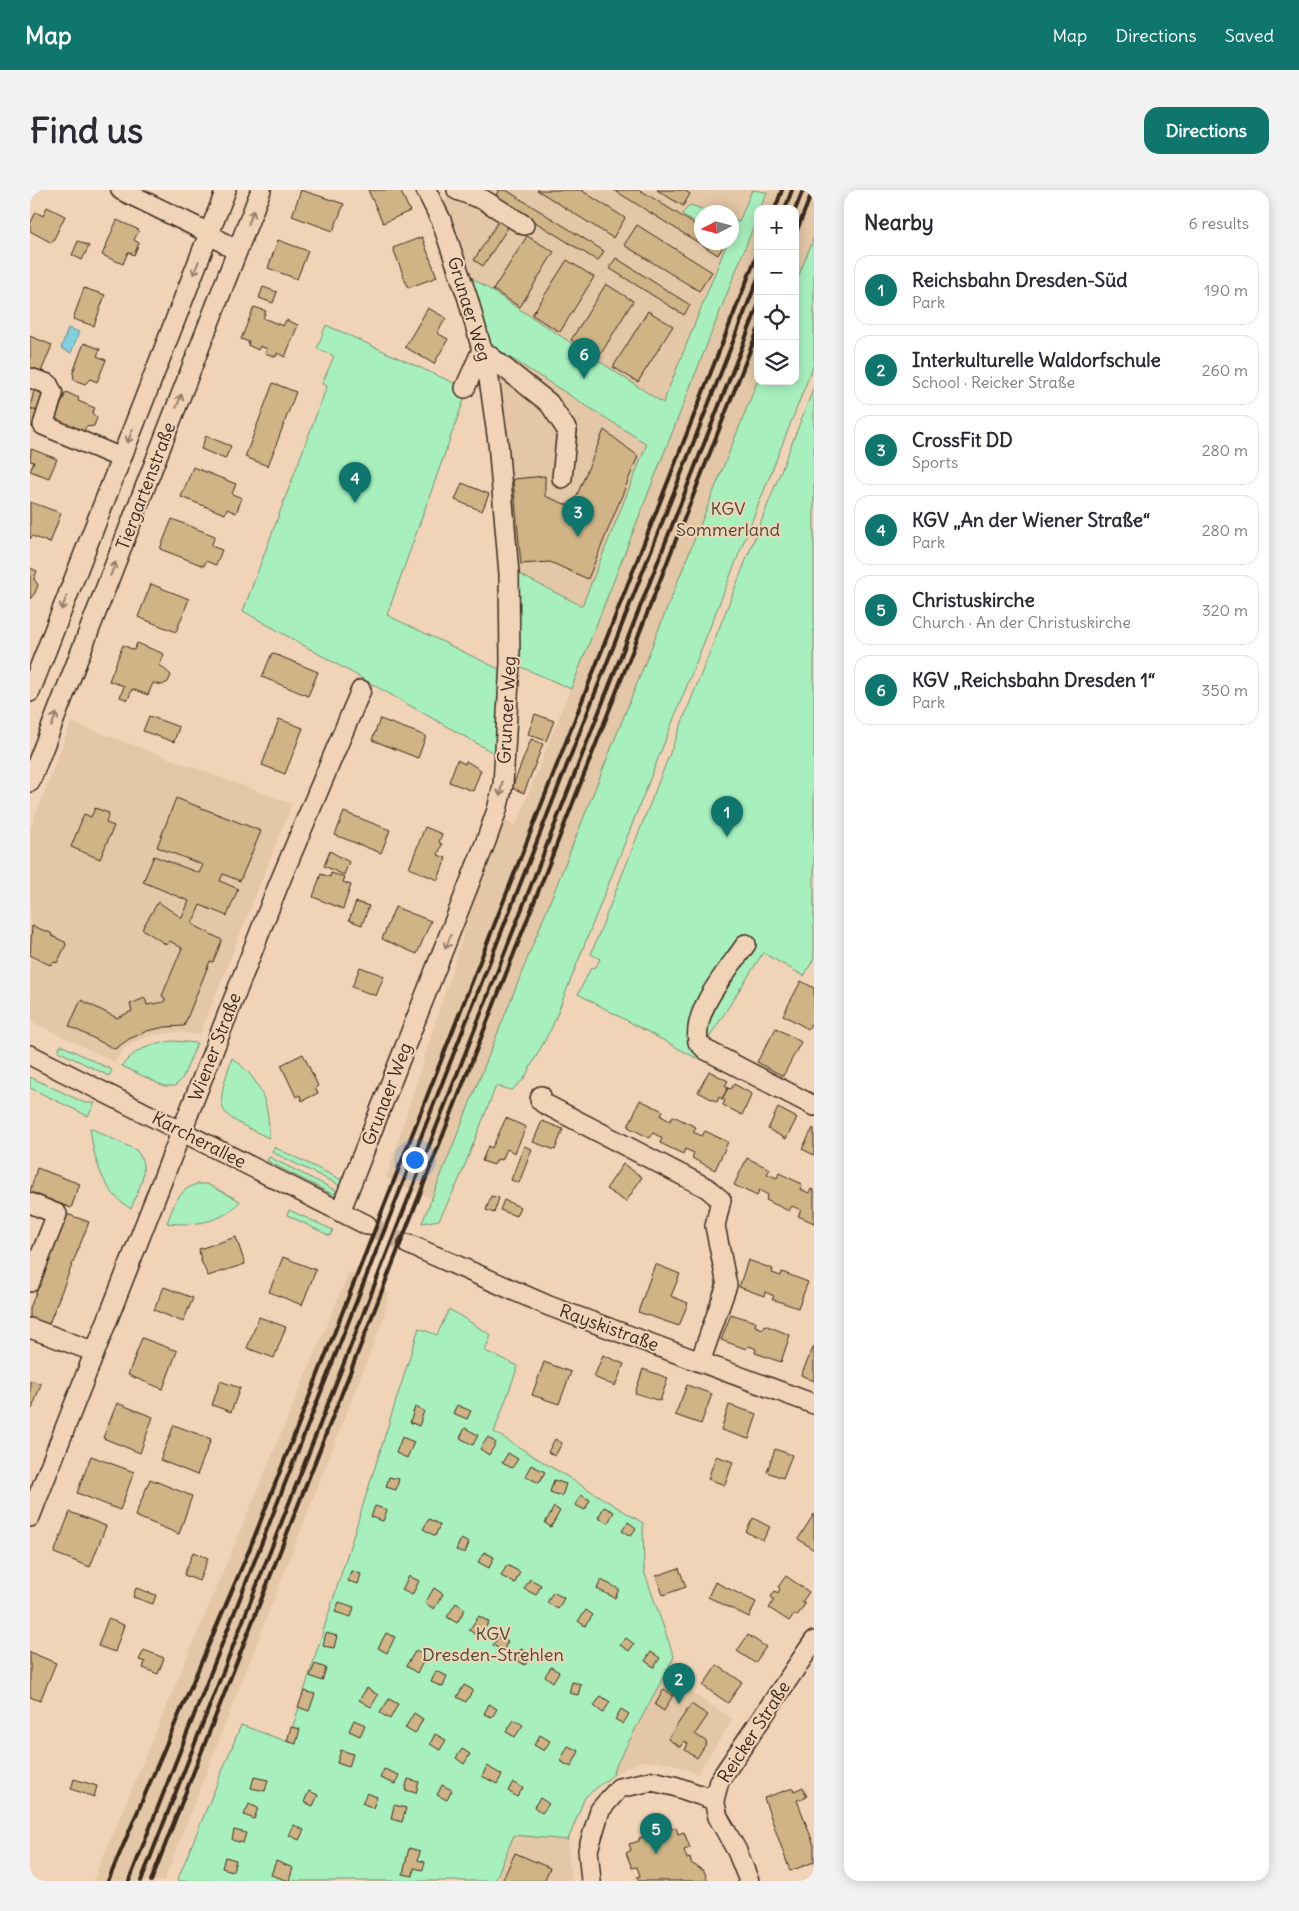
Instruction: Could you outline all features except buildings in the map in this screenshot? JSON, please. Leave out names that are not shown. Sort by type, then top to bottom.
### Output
[{"type":"street","points":[[121,190],[209,233],[237,252]]},
{"type":"street","name":"Tiergartenstraße","points":[[30,692],[35,663],[92,533],[226,190]]},
{"type":"street","name":"Tiergartenstraße","points":[[30,782],[261,190]]},
{"type":"street","name":"Grunaer Weg","points":[[340,1212],[449,939],[497,810],[503,785],[508,706],[510,600],[493,398],[482,350],[450,245],[426,190]]},
{"type":"street","points":[[457,190],[484,200],[524,225]]},
{"type":"street","points":[[465,388],[482,350],[549,403],[567,430],[562,478]]},
{"type":"street","points":[[30,378],[48,384],[53,394],[42,426],[121,458]]},
{"type":"street","points":[[92,533],[121,548]]},
{"type":"street","name":"Wiener Straße","points":[[30,1517],[278,886],[360,690]]},
{"type":"street","points":[[746,944],[701,1010],[697,1036],[698,1042],[706,1050],[733,1059],[814,1106]]},
{"type":"street","name":"Karcherallee","points":[[30,1056],[367,1225]]},
{"type":"street","points":[[542,1096],[540,1100],[543,1103],[707,1188],[721,1200],[715,1226],[727,1285],[700,1362]]},
{"type":"street","points":[[30,1203],[57,1214],[30,1282]]},
{"type":"street","name":"Rayskistraße","points":[[408,1244],[549,1306],[814,1404]]},
{"type":"street","points":[[30,1328],[95,1352]]},
{"type":"street","name":"Reicker Straße","points":[[714,1800],[720,1781],[814,1642]]},
{"type":"street","points":[[591,1881],[588,1850],[600,1810],[619,1788],[652,1781],[674,1786],[714,1800],[718,1817],[737,1851],[749,1881]]},
{"type":"shaded area","points":[[480,190],[752,190],[739,222],[739,205],[690,205],[682,214],[694,222],[694,250],[725,250],[663,403],[469,276],[443,203],[449,195],[472,201]]},
{"type":"shaded area","points":[[767,190],[814,190],[814,237],[799,274],[799,205],[761,205]]},
{"type":"shaded area","points":[[754,225],[754,385],[756,385],[432,1199],[386,1178],[500,819],[516,825]]},
{"type":"shaded area","points":[[503,354],[647,444],[582,606],[519,574],[509,470],[494,371]]},
{"type":"shaded area","points":[[71,722],[292,804],[200,1035],[178,1032],[150,1036],[133,1042],[123,1050],[115,1062],[30,1021],[30,829]]},
{"type":"shaded area","points":[[349,1272],[389,1293],[384,1317],[164,1881],[93,1881]]},
{"type":"shaded area","points":[[674,1657],[686,1689],[733,1719],[697,1774],[670,1763],[641,1761],[614,1774],[613,1771]]},
{"type":"shaded area","points":[[514,1835],[568,1840],[571,1881],[495,1881]]},
{"type":"green space","points":[[752,190],[767,192],[762,205],[754,205],[754,225],[571,689],[519,666],[519,574],[582,606],[647,444],[490,345],[469,276],[663,403],[724,250],[739,250],[739,222]]},
{"type":"green space","points":[[690,205],[694,206],[694,222],[682,214]]},
{"type":"green space","name":"KGV Sommerland","points":[[814,237],[814,364],[552,1027],[524,1079],[512,1090],[496,1086],[459,1180],[439,1220],[422,1223],[756,385],[799,385],[799,275]]},
{"type":"green space","points":[[326,325],[465,388],[466,394],[387,615],[503,671],[499,756],[243,611],[327,386],[322,384],[334,356],[317,349]]},
{"type":"green space","points":[[814,387],[814,958],[804,976],[763,953],[696,1058],[578,994],[591,968],[596,967],[600,959],[591,954]]},
{"type":"green space","points":[[172,1041],[197,1043],[183,1077],[175,1086],[164,1086],[122,1066],[132,1055],[144,1048]]},
{"type":"green space","points":[[61,1045],[112,1070],[109,1076],[58,1051]]},
{"type":"green space","points":[[232,1058],[250,1074],[261,1093],[268,1114],[269,1138],[229,1117],[224,1110],[222,1091]]},
{"type":"green space","points":[[30,1077],[85,1103],[95,1103],[88,1116],[30,1088]]},
{"type":"green space","points":[[90,1128],[136,1150],[141,1157],[143,1164],[142,1179],[131,1209],[121,1202],[106,1184],[97,1163]]},
{"type":"green space","points":[[274,1147],[344,1181],[341,1186],[272,1152]]},
{"type":"green space","points":[[269,1157],[339,1192],[332,1194],[267,1161]]},
{"type":"green space","points":[[197,1184],[207,1184],[240,1201],[225,1214],[207,1221],[187,1224],[167,1223],[181,1194]]},
{"type":"green space","points":[[289,1210],[333,1230],[330,1236],[287,1215]]},
{"type":"green space","name":"KGV Dresden-Strehlen","points":[[449,1309],[491,1335],[485,1351],[518,1366],[494,1432],[643,1523],[644,1571],[674,1657],[613,1771],[614,1774],[585,1797],[568,1840],[514,1835],[495,1881],[177,1881],[241,1725],[288,1742],[419,1328],[437,1335]]},
{"type":"water","points":[[68,328],[79,332],[71,353],[61,348]]},
{"type":"tunnel","points":[[367,1225],[408,1244]]},
{"type":"railway","points":[[776,205],[782,190]]},
{"type":"railway","points":[[786,205],[792,190]]},
{"type":"railway","points":[[797,205],[803,190]]},
{"type":"railway","points":[[799,225],[813,190]]},
{"type":"railway","points":[[108,1881],[250,1548],[754,262]]},
{"type":"railway","points":[[129,1881],[754,288]]},
{"type":"railway","points":[[141,1881],[754,316]]},
{"type":"railway","points":[[151,1881],[754,340]]},
{"type":"place","name":"KGV „Reichsbahn Dresden 1“","points":[[584,379]]},
{"type":"place","name":"KGV „An der Wiener Straße“","points":[[355,503]]},
{"type":"place","name":"CrossFit DD","points":[[578,537]]},
{"type":"place","name":"Reichsbahn Dresden-Süd","points":[[727,837]]},
{"type":"place","name":"Interkulturelle Waldorfschule","points":[[679,1704]]},
{"type":"place","name":"Christuskirche","points":[[656,1854]]}]
